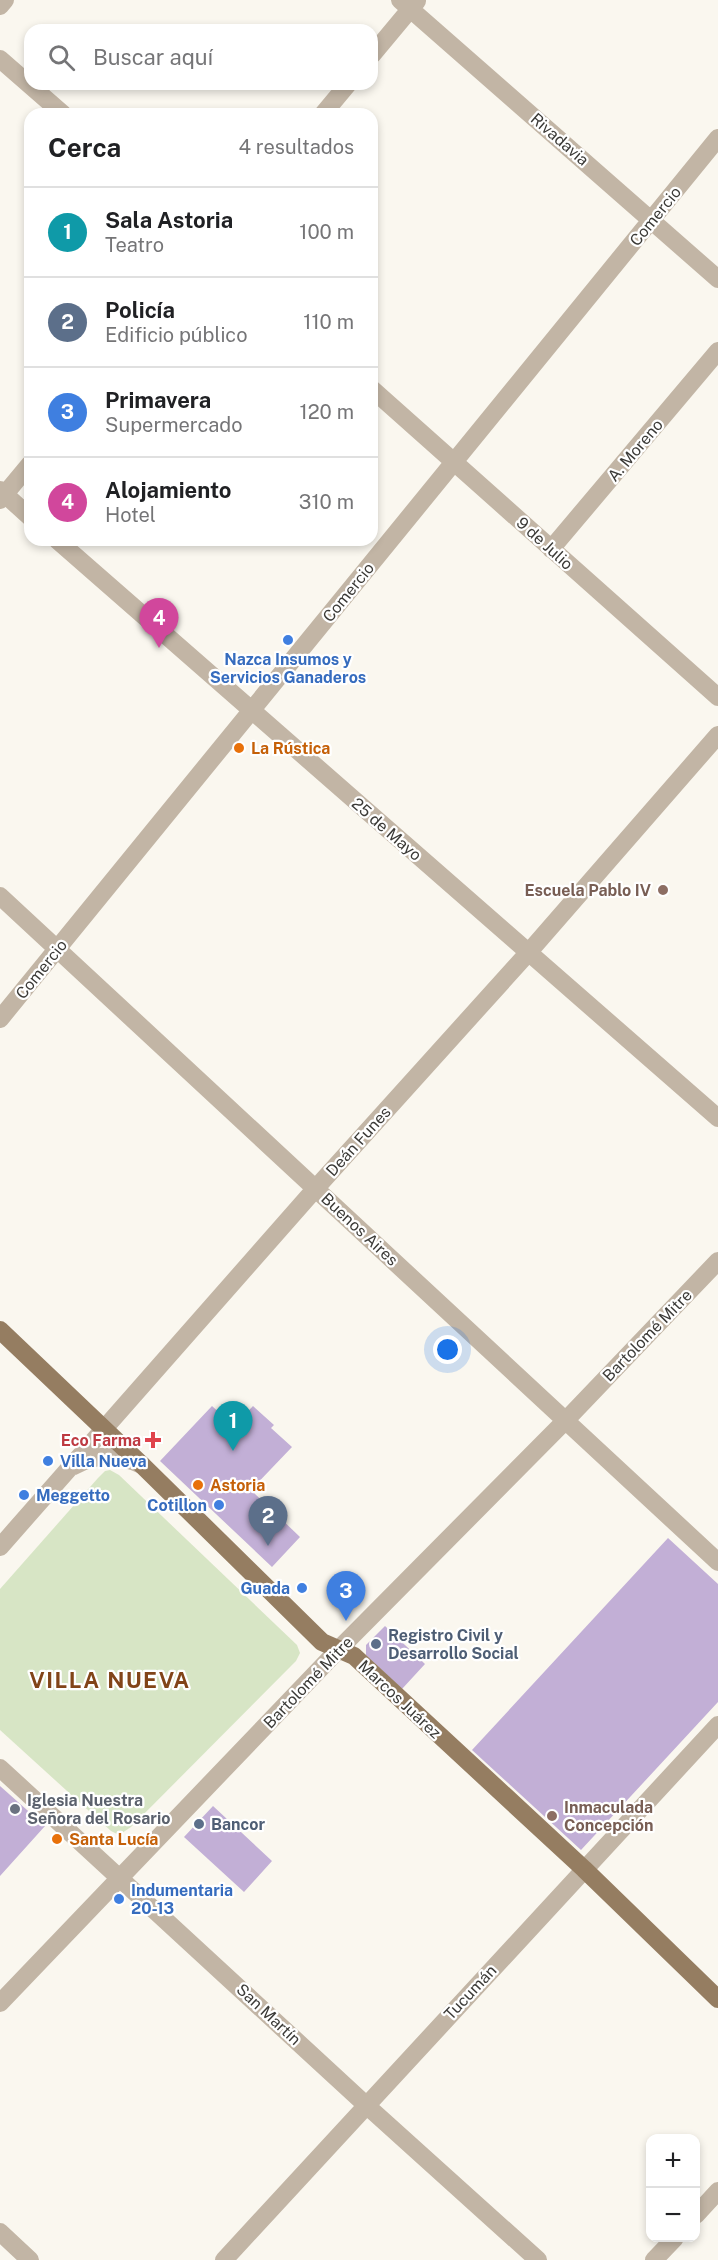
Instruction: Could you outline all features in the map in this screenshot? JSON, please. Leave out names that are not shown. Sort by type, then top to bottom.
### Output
[{"type":"main road","name":"Marcos Juárez","points":[[0,1330],[104,1428],[322,1642],[354,1656],[584,1869],[718,1999]]},
{"type":"street","points":[[0,6],[4,0]]},
{"type":"street","points":[[378,47],[410,3]]},
{"type":"street","name":"Rivadavia","points":[[410,3],[718,279]]},
{"type":"street","points":[[0,58],[24,79]]},
{"type":"street","points":[[36,90],[56,108]]},
{"type":"street","points":[[328,108],[343,90]]},
{"type":"street","name":"Comercio","points":[[0,1019],[718,138]]},
{"type":"street","name":"A. Moreno","points":[[551,549],[718,351]]},
{"type":"street","name":"9 de Julio","points":[[378,394],[718,697]]},
{"type":"street","points":[[24,471],[2,495],[24,512]]},
{"type":"street","name":"25 de Mayo","points":[[64,546],[718,1118]]},
{"type":"street","name":"Deán Funes","points":[[0,1547],[316,1188],[528,953],[718,735]]},
{"type":"street","name":"Buenos Aires","points":[[0,896],[718,1562]]},
{"type":"street","name":"Bartolomé Mitre","points":[[0,2003],[339,1649],[566,1420],[718,1261]]},
{"type":"street","points":[[68,1470],[90,1459],[111,1455],[120,1456],[143,1466]]},
{"type":"street","name":"Tucumán","points":[[224,2260],[718,1725]]},
{"type":"street","name":"San Martín","points":[[0,1768],[538,2260]]},
{"type":"street","points":[[700,2211],[718,2191]]},
{"type":"street","points":[[0,2232],[30,2260]]},
{"type":"street","points":[[654,2260],[671,2242]]},
{"type":"green space","points":[[110,1470],[119,1475],[297,1645],[300,1653],[296,1661],[131,1827],[119,1835],[111,1831],[0,1730],[0,1589],[98,1478],[105,1471]]},
{"type":"building","points":[[212,1406],[234,1426],[253,1406],[274,1425],[271,1428],[292,1447],[251,1490],[300,1537],[272,1567],[160,1461]]},
{"type":"building","points":[[668,1538],[718,1584],[718,1702],[581,1850],[472,1750]]},
{"type":"building","points":[[385,1626],[425,1664],[402,1689],[366,1655],[366,1645]]},
{"type":"building","points":[[0,1786],[45,1826],[0,1876]]},
{"type":"building","points":[[213,1806],[272,1861],[244,1892],[184,1837]]},
{"type":"place","name":"Nazca Insumos y Servicios Ganaderos","points":[[288,640]]},
{"type":"place","name":"Alojamiento","points":[[159,648]]},
{"type":"place","name":"La Rústica","points":[[239,748]]},
{"type":"place","name":"Escuela Pablo IV","points":[[663,890]]},
{"type":"place","name":"Eco Farma","points":[[153,1440]]},
{"type":"place","name":"Sala Astoria","points":[[233,1451]]},
{"type":"place","name":"Villa Nueva","points":[[48,1461]]},
{"type":"place","name":"Astoria","points":[[198,1485]]},
{"type":"place","name":"Meggetto","points":[[24,1495]]},
{"type":"place","name":"Cotillon","points":[[219,1505]]},
{"type":"place","name":"Policía","points":[[268,1546]]},
{"type":"place","name":"Guada","points":[[302,1588]]},
{"type":"place","name":"Primavera","points":[[346,1621]]},
{"type":"place","name":"Registro Civil y Desarrollo Social","points":[[376,1644]]},
{"type":"place","name":"Iglesia Nuestra Señora del Rosario","points":[[15,1809]]},
{"type":"place","name":"Inmaculada Concepción","points":[[552,1816]]},
{"type":"place","name":"Bancor","points":[[199,1824]]},
{"type":"place","name":"Santa Lucía","points":[[57,1839]]},
{"type":"place","name":"Indumentaria 20-13","points":[[119,1899]]},
{"type":"district","name":"VILLA NUEVA","points":[[110,1680]]}]
